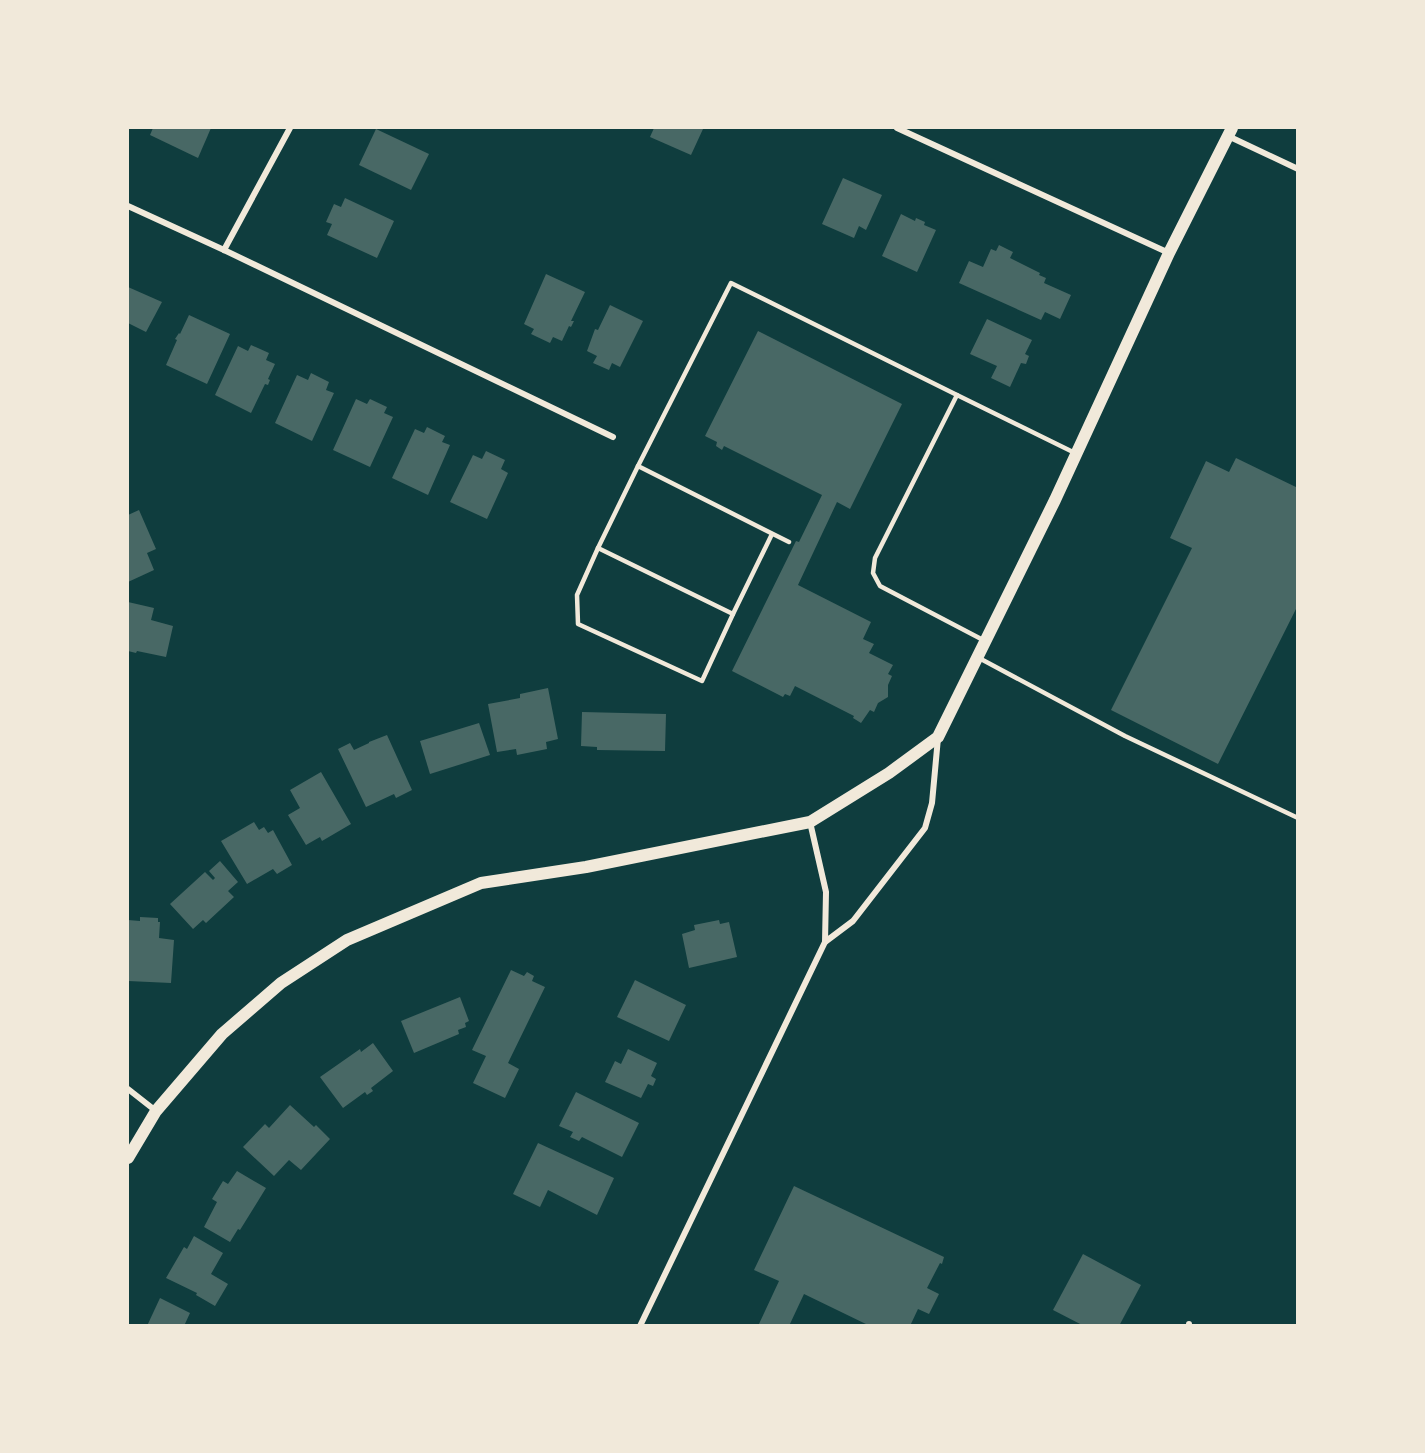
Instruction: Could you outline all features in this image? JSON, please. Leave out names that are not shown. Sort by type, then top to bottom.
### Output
[{"type":"main road","points":[[128,1158],[156,1111],[222,1034],[281,983],[347,940],[481,883],[586,867],[810,822],[889,773],[938,738],[1077,454],[1169,253],[1230,132]]},
{"type":"street","points":[[224,250],[290,128]]},
{"type":"street","points":[[897,128],[1169,253]]},
{"type":"street","points":[[1230,132],[1298,169]]},
{"type":"street","points":[[128,206],[613,437]]},
{"type":"street","points":[[825,942],[853,921],[925,828],[932,803],[938,738]]},
{"type":"street","points":[[640,1326],[825,942],[826,892],[810,822]]},
{"type":"street","points":[[128,1089],[156,1111]]},
{"type":"lane","points":[[772,534],[702,681],[578,624],[577,594],[638,466],[731,283],[1077,454]]},
{"type":"lane","points":[[957,395],[875,558],[873,573],[880,586],[986,641]]},
{"type":"lane","points":[[638,466],[789,542]]},
{"type":"lane","points":[[598,548],[733,614]]},
{"type":"lane","points":[[976,657],[1125,736],[1298,818]]},
{"type":"building","points":[[153,128],[211,128],[198,158],[150,135]]},
{"type":"building","points":[[654,128],[703,129],[691,155],[650,137]]},
{"type":"building","points":[[376,129],[429,154],[411,190],[359,165]]},
{"type":"building","points":[[843,178],[882,195],[866,230],[859,226],[854,238],[822,224]]},
{"type":"building","points":[[345,198],[394,221],[377,258],[327,235],[332,224],[326,222],[334,204],[341,207]]},
{"type":"building","points":[[901,214],[915,221],[916,218],[925,222],[924,225],[936,230],[917,272],[882,256]]},
{"type":"building","points":[[999,245],[1013,252],[1010,258],[1046,278],[1044,283],[1071,295],[1060,319],[1045,312],[1041,320],[959,283],[969,261],[983,267],[991,249],[996,251]]},
{"type":"building","points":[[546,274],[585,292],[571,321],[574,321],[562,341],[553,337],[550,343],[531,334],[534,329],[524,324]]},
{"type":"building","points":[[128,287],[162,302],[146,332],[128,323]]},
{"type":"building","points":[[610,305],[643,321],[620,367],[612,363],[609,370],[593,363],[597,356],[587,351],[595,329],[598,330]]},
{"type":"building","points":[[189,315],[230,334],[207,384],[166,365],[177,340],[175,339]]},
{"type":"building","points":[[987,319],[1032,340],[1025,354],[1029,356],[1026,364],[1021,363],[1010,387],[991,378],[997,366],[970,354]]},
{"type":"building","points":[[758,331],[902,404],[850,509],[837,502],[798,585],[871,622],[863,639],[874,644],[869,653],[893,665],[888,674],[892,676],[888,685],[888,697],[878,703],[874,712],[870,710],[861,723],[853,718],[854,716],[795,686],[790,696],[785,694],[783,697],[732,671],[796,541],[799,542],[822,495],[724,446],[722,450],[716,446],[717,442],[705,436]]},
{"type":"building","points":[[251,345],[269,353],[266,360],[275,364],[268,379],[270,380],[268,385],[265,384],[251,413],[215,395],[238,346],[248,351]]},
{"type":"building","points":[[311,373],[329,382],[326,390],[334,393],[312,441],[275,423],[297,375],[308,380]]},
{"type":"building","points":[[356,399],[367,404],[370,399],[387,407],[384,413],[393,417],[370,467],[333,450]]},
{"type":"building","points":[[427,427],[445,436],[442,442],[450,445],[428,495],[392,478],[415,429],[424,433]]},
{"type":"building","points":[[486,451],[505,460],[501,469],[508,473],[487,519],[450,502],[473,455],[482,459]]},
{"type":"building","points":[[1236,458],[1298,488],[1298,605],[1218,764],[1111,710],[1192,548],[1170,538],[1206,461],[1229,472]]},
{"type":"building","points":[[139,510],[156,549],[147,553],[154,570],[128,582],[128,515]]},
{"type":"building","points":[[128,602],[154,608],[151,620],[173,626],[166,657],[128,651]]},
{"type":"building","points":[[548,688],[558,739],[546,742],[547,749],[517,755],[516,749],[497,752],[488,704],[520,698],[520,694]]},
{"type":"building","points":[[582,712],[666,714],[665,751],[597,750],[597,747],[581,746]]},
{"type":"building","points":[[479,723],[490,755],[430,774],[420,741]]},
{"type":"building","points":[[387,735],[412,790],[396,798],[394,794],[366,807],[338,749],[350,743],[354,750]]},
{"type":"building","points":[[321,772],[351,824],[322,841],[320,837],[306,845],[288,815],[300,808],[290,790]]},
{"type":"building","points":[[254,822],[259,830],[264,827],[268,833],[273,830],[292,865],[277,874],[273,869],[247,884],[221,841]]},
{"type":"building","points":[[220,861],[238,882],[228,891],[234,897],[206,923],[203,920],[193,929],[170,904],[205,872],[213,880],[215,878],[209,871]]},
{"type":"building","points":[[140,917],[158,918],[159,938],[174,940],[171,983],[128,981],[128,920],[140,921]]},
{"type":"building","points":[[719,920],[720,924],[729,922],[737,957],[689,968],[682,934],[695,930],[694,925]]},
{"type":"building","points":[[511,970],[524,976],[527,972],[534,976],[532,981],[545,987],[508,1063],[519,1069],[505,1098],[473,1083],[486,1056],[472,1050]]},
{"type":"building","points":[[635,980],[686,1005],[669,1041],[617,1017]]},
{"type":"building","points":[[460,997],[469,1021],[465,1023],[466,1027],[458,1030],[459,1034],[414,1053],[401,1021]]},
{"type":"building","points":[[373,1043],[393,1071],[371,1088],[373,1091],[367,1095],[365,1092],[343,1108],[320,1077],[360,1049],[361,1052]]},
{"type":"building","points":[[628,1049],[657,1063],[651,1076],[656,1079],[653,1086],[648,1084],[641,1098],[605,1082],[615,1061],[621,1064]]},
{"type":"building","points":[[576,1092],[639,1123],[622,1157],[582,1137],[579,1141],[570,1137],[573,1132],[559,1126]]},
{"type":"building","points":[[290,1105],[330,1139],[301,1170],[289,1160],[274,1176],[243,1147],[265,1124],[269,1128]]},
{"type":"building","points":[[538,1143],[614,1178],[597,1215],[548,1190],[540,1207],[513,1194]]},
{"type":"building","points":[[237,1171],[266,1188],[230,1242],[204,1227],[217,1202],[212,1199],[223,1181],[228,1184]]},
{"type":"building","points":[[794,1186],[944,1257],[927,1288],[939,1294],[929,1314],[918,1309],[910,1326],[870,1326],[804,1294],[789,1326],[758,1326],[779,1281],[754,1270]]},
{"type":"building","points":[[194,1236],[223,1253],[211,1274],[228,1284],[215,1306],[196,1295],[197,1293],[166,1278],[184,1247],[187,1249]]},
{"type":"building","points":[[1083,1254],[1141,1285],[1119,1326],[1084,1326],[1053,1310]]},
{"type":"building","points":[[160,1298],[190,1313],[184,1326],[147,1326]]}]
